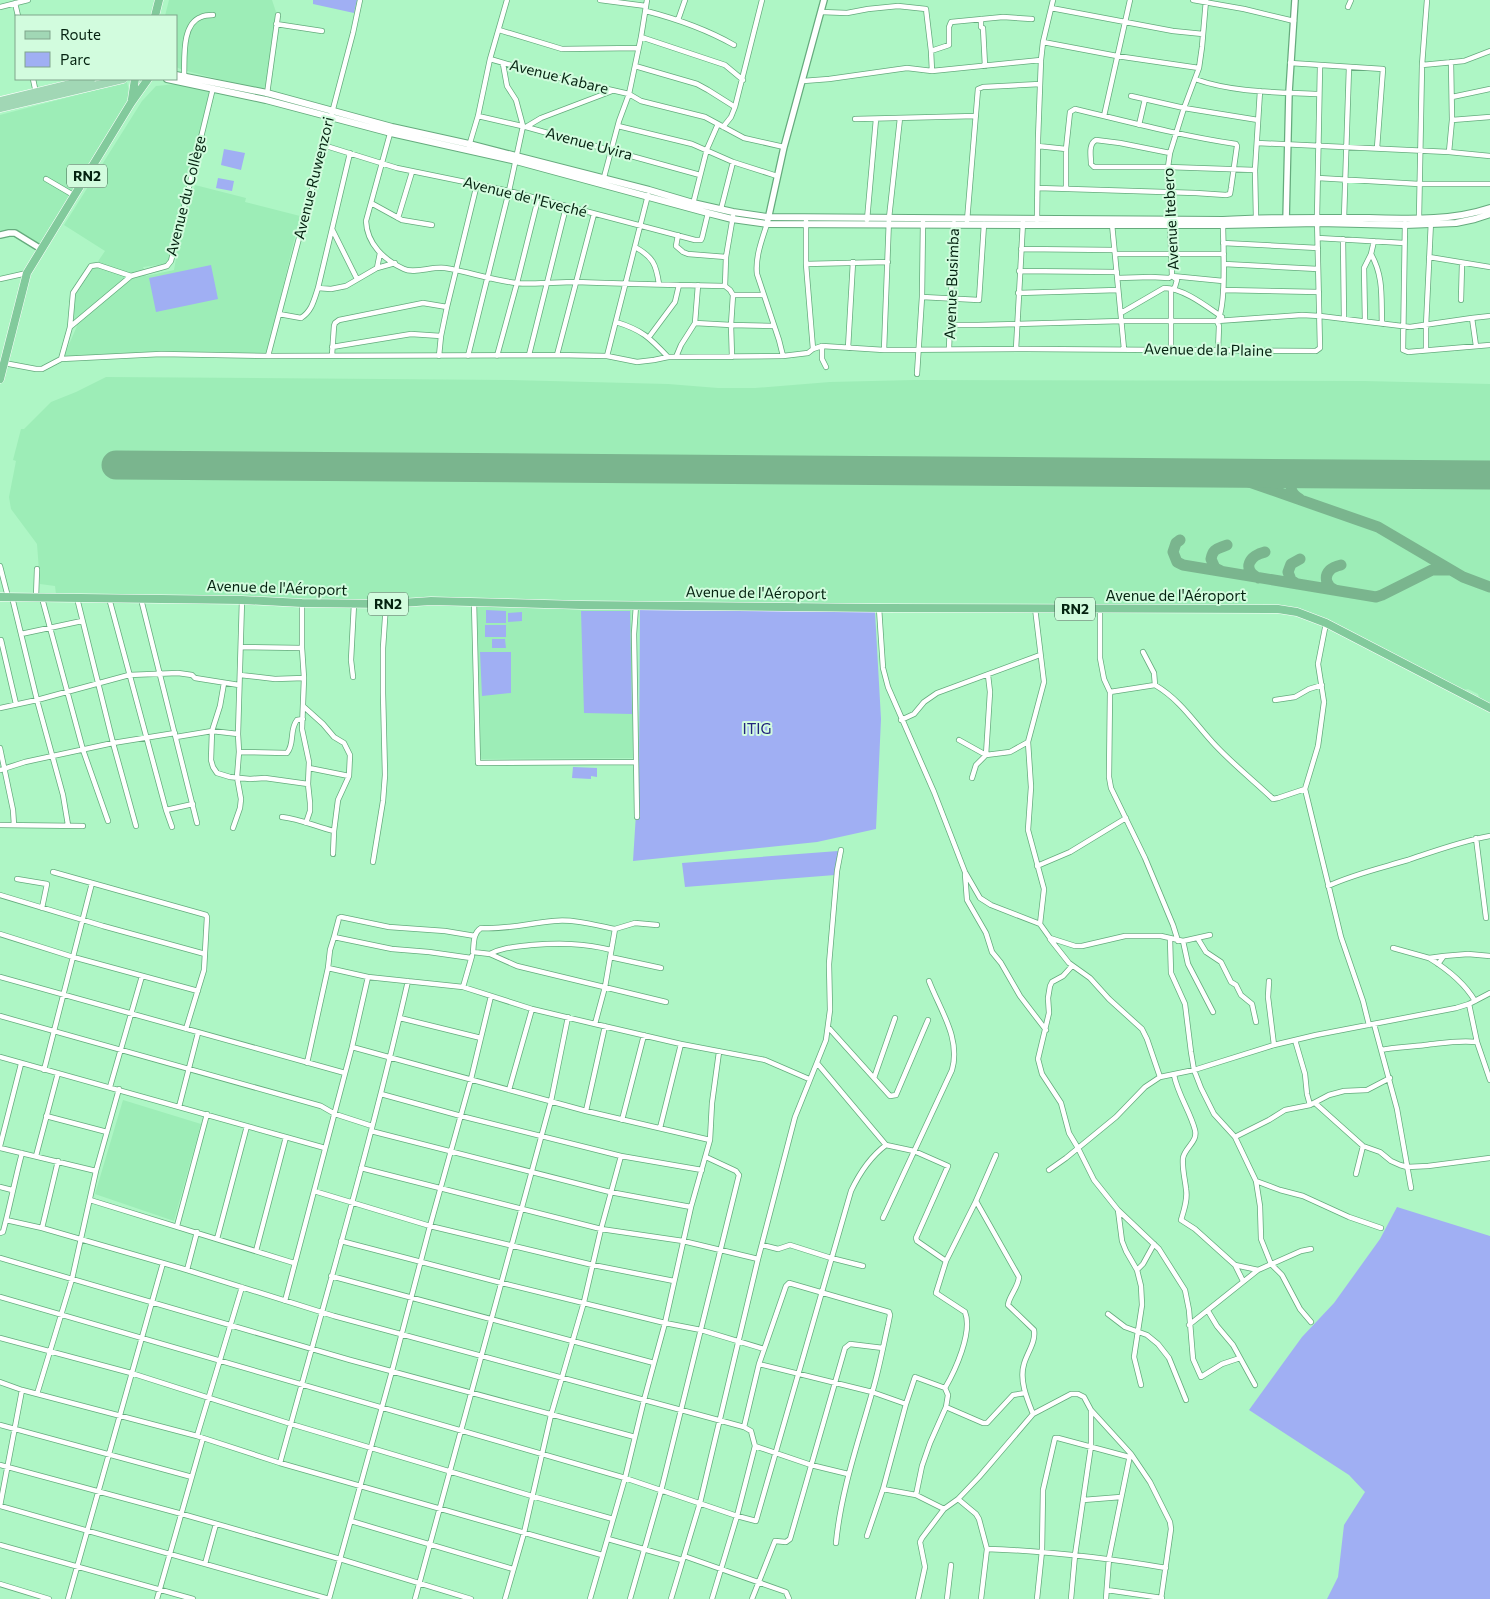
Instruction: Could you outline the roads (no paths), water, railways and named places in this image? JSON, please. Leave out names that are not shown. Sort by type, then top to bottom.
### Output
[{"type":"highway","points":[[155,15],[159,0]]},
{"type":"highway","name":"RN2","points":[[131,103],[135,80]]},
{"type":"highway","name":"RN2","points":[[0,379],[28,273],[146,80]]},
{"type":"highway","name":"Avenue de l'Aéroport","points":[[7,597],[242,600],[354,604],[431,601],[879,608],[1278,609],[1297,612],[1326,623],[1490,708]]},
{"type":"main road","points":[[178,75],[603,182],[649,190],[708,213],[767,220],[806,221],[1223,222],[1286,220]]},
{"type":"main road","points":[[0,102],[87,80]]},
{"type":"main road","points":[[0,108],[119,80]]},
{"type":"main road","points":[[172,80],[266,97]]},
{"type":"main road","points":[[603,182],[647,198],[720,209],[733,216]]},
{"type":"main road","points":[[1482,214],[1490,208]]},
{"type":"main road","points":[[1223,222],[1256,218],[1405,222],[1490,214]]},
{"type":"main road","points":[[1318,221],[1344,218],[1405,222],[1419,218],[1431,221]]},
{"type":"street","points":[[0,8],[28,0]]},
{"type":"street","name":"Avenue Ruwenzori","points":[[268,356],[360,0]]},
{"type":"street","points":[[469,147],[478,116],[490,59],[507,0]]},
{"type":"street","points":[[600,0],[646,9],[678,20],[734,45]]},
{"type":"street","points":[[603,182],[628,94],[647,0]]},
{"type":"street","points":[[678,20],[685,0]]},
{"type":"street","points":[[723,127],[731,117],[735,107],[762,0]]},
{"type":"street","points":[[783,356],[756,269],[776,176],[824,0]]},
{"type":"street","points":[[1037,222],[1041,60],[1043,42],[1053,0]]},
{"type":"street","points":[[1104,116],[1130,0]]},
{"type":"street","points":[[1193,0],[1244,8],[1294,21]]},
{"type":"street","points":[[1286,220],[1288,92],[1295,0]]},
{"type":"street","points":[[1348,7],[1351,0]]},
{"type":"street","points":[[1419,218],[1422,65],[1427,0]]},
{"type":"street","name":"Avenue Itebero","points":[[1171,349],[1171,289],[1177,285],[1177,280],[1171,277],[1172,254],[1168,167],[1176,133],[1199,68],[1206,1]]},
{"type":"street","points":[[15,3],[18,15]]},
{"type":"street","points":[[821,12],[847,14],[868,9],[898,6],[926,9],[932,51],[932,71]]},
{"type":"street","points":[[1051,8],[1173,31],[1203,34]]},
{"type":"street","points":[[184,76],[184,44],[187,35],[199,17],[213,15]]},
{"type":"street","points":[[266,97],[278,15]]},
{"type":"street","points":[[932,51],[949,45],[949,27],[951,22],[1003,17],[1032,18]]},
{"type":"street","points":[[981,19],[985,66]]},
{"type":"street","points":[[276,24],[322,31]]},
{"type":"street","points":[[499,30],[562,48],[638,48]]},
{"type":"street","points":[[641,37],[725,65],[743,80]]},
{"type":"street","points":[[1043,42],[1117,56],[1199,68]]},
{"type":"street","points":[[1422,65],[1464,61],[1490,51]]},
{"type":"street","name":"Avenue Kabare","points":[[490,59],[628,94],[641,101],[706,116],[723,127],[752,141],[784,148]]},
{"type":"street","points":[[803,81],[907,68],[932,71],[1041,60]]},
{"type":"street","points":[[1449,152],[1452,120],[1451,62]]},
{"type":"street","points":[[1290,63],[1382,69],[1377,148]]},
{"type":"street","points":[[468,356],[525,127],[516,100],[507,86],[504,64]]},
{"type":"street","points":[[634,66],[697,84],[735,107]]},
{"type":"street","name":"Avenue de la Plaine","points":[[4,362],[36,370],[61,360],[160,354],[268,356],[557,355],[607,356],[636,362],[668,357],[783,356],[808,353],[822,346],[884,350],[1171,349],[1318,351],[1320,348],[1318,146],[1320,66]]},
{"type":"street","points":[[1344,218],[1349,67]]},
{"type":"street","points":[[1195,79],[1217,86],[1319,94]]},
{"type":"street","points":[[33,80],[36,93]]},
{"type":"street","points":[[967,222],[977,92],[980,87],[1040,84]]},
{"type":"street","name":"Avenue du Collège","points":[[131,276],[167,266],[171,261],[213,88]]},
{"type":"street","points":[[1452,97],[1490,89]]},
{"type":"street","points":[[1256,218],[1255,170],[1260,90]]},
{"type":"street","points":[[525,127],[541,118],[612,91]]},
{"type":"street","points":[[1131,96],[1184,108],[1258,120]]},
{"type":"street","points":[[1139,125],[1145,99]]},
{"type":"street","points":[[1038,188],[1228,195],[1238,148],[1236,144],[1139,125],[1075,109],[1070,112],[1066,149],[1066,189]]},
{"type":"street","name":"Avenue Uvira","points":[[478,116],[700,175]]},
{"type":"street","points":[[855,119],[976,116]]},
{"type":"street","points":[[1452,120],[1490,117]]},
{"type":"street","points":[[884,350],[889,221],[900,118]]},
{"type":"street","points":[[867,221],[876,119]]},
{"type":"street","points":[[692,206],[706,149],[718,124]]},
{"type":"street","points":[[618,126],[687,142],[733,162],[776,176]]},
{"type":"street","points":[[391,130],[366,221],[366,229],[372,244],[380,253],[404,269],[438,267],[517,283],[576,282],[724,286],[733,295],[731,325],[732,357]]},
{"type":"street","points":[[1170,154],[1100,140],[1093,142],[1091,145],[1091,164],[1094,167],[1255,170]]},
{"type":"street","points":[[1257,143],[1449,152],[1490,156]]},
{"type":"street","name":"Avenue de l'Eveché","points":[[323,145],[412,172],[509,191],[701,240],[708,213]]},
{"type":"street","points":[[1038,146],[1066,149]]},
{"type":"street","points":[[279,314],[298,318],[304,316],[312,307],[350,153]]},
{"type":"street","points":[[720,209],[733,162]]},
{"type":"street","points":[[398,218],[412,172]]},
{"type":"street","points":[[1318,178],[1419,184],[1490,184]]},
{"type":"street","points":[[46,179],[75,196]]},
{"type":"street","points":[[440,356],[441,336],[447,307],[477,184]]},
{"type":"street","points":[[607,356],[649,190]]},
{"type":"street","points":[[498,356],[538,199]]},
{"type":"street","points":[[371,203],[398,218],[432,225]]},
{"type":"street","points":[[529,355],[566,207]]},
{"type":"street","points":[[557,355],[594,214]]},
{"type":"street","points":[[724,286],[726,257],[733,216]]},
{"type":"street","points":[[806,221],[806,264],[813,350]]},
{"type":"street","points":[[917,374],[922,297],[923,221]]},
{"type":"street","name":"Avenue Busimba","points":[[949,349],[954,221]]},
{"type":"street","points":[[1426,350],[1431,221]]},
{"type":"street","points":[[922,297],[977,300],[980,298],[984,222]]},
{"type":"street","points":[[1016,349],[1023,222]]},
{"type":"street","points":[[1112,222],[1124,350]]},
{"type":"street","points":[[1223,222],[1223,317]]},
{"type":"street","points":[[1405,222],[1402,350],[1408,352],[1490,345]]},
{"type":"street","points":[[332,229],[357,279]]},
{"type":"street","points":[[0,235],[16,233],[41,249]]},
{"type":"street","points":[[678,235],[676,246],[682,252],[726,257]]},
{"type":"street","points":[[1318,238],[1404,243]]},
{"type":"street","points":[[1343,239],[1344,318]]},
{"type":"street","points":[[1365,321],[1364,268],[1371,254],[1374,241]]},
{"type":"street","points":[[1223,243],[1318,248]]},
{"type":"street","points":[[635,247],[650,257],[657,270],[659,284]]},
{"type":"street","points":[[1021,249],[1224,254]]},
{"type":"street","points":[[377,268],[380,253]]},
{"type":"street","points":[[1371,254],[1381,277],[1382,324]]},
{"type":"street","points":[[1429,257],[1462,264],[1490,267]]},
{"type":"street","points":[[848,348],[853,262]]},
{"type":"street","points":[[806,264],[888,262]]},
{"type":"street","points":[[318,288],[340,287],[377,268],[395,263]]},
{"type":"street","points":[[1224,264],[1318,268]]},
{"type":"street","points":[[1461,300],[1462,264]]},
{"type":"street","points":[[61,360],[70,327],[73,293],[91,266],[98,265],[131,276]]},
{"type":"street","points":[[1019,271],[1117,272]]},
{"type":"street","points":[[0,279],[28,273]]},
{"type":"street","points":[[70,327],[131,276]]},
{"type":"street","points":[[1118,278],[1171,277],[1223,281]]},
{"type":"street","points":[[1171,277],[1168,286],[1171,289]]},
{"type":"street","points":[[649,337],[675,302],[679,285]]},
{"type":"street","points":[[676,357],[680,345],[695,323],[698,285]]},
{"type":"street","points":[[1121,313],[1164,288],[1179,290],[1223,317],[1320,316],[1404,327],[1426,326],[1490,316]]},
{"type":"street","points":[[1018,292],[1118,290]]},
{"type":"street","points":[[1222,290],[1319,292]]},
{"type":"street","points":[[733,295],[764,295]]},
{"type":"street","points":[[332,355],[334,326],[339,320],[423,303],[447,307]]},
{"type":"street","points":[[950,325],[1217,321],[1223,317]]},
{"type":"street","points":[[1472,318],[1476,346]]},
{"type":"street","points":[[1217,321],[1219,326],[1218,351]]},
{"type":"street","points":[[616,322],[632,327],[649,337],[668,357]]},
{"type":"street","points":[[695,323],[774,326]]},
{"type":"street","points":[[332,347],[411,334],[441,336]]},
{"type":"street","points":[[822,346],[822,359],[826,367]]},
{"type":"street","points":[[0,566],[7,597],[21,634],[36,700],[63,795],[68,825]]},
{"type":"street","points":[[37,569],[39,597],[51,628],[83,750],[108,822]]},
{"type":"street","points":[[77,598],[97,683],[136,826]]},
{"type":"street","points":[[109,598],[172,827]]},
{"type":"street","points":[[141,598],[197,823]]},
{"type":"street","points":[[232,828],[240,808],[241,793],[238,777],[238,734],[242,600]]},
{"type":"street","points":[[474,602],[478,763],[636,762]]},
{"type":"street","points":[[302,603],[304,678],[302,729],[309,759],[310,811],[306,824]]},
{"type":"street","points":[[353,677],[351,660],[354,604]]},
{"type":"street","points":[[373,862],[383,801],[385,775],[383,648],[386,604]]},
{"type":"street","points":[[636,605],[634,634],[637,817]]},
{"type":"street","points":[[879,608],[885,678],[901,720],[934,792],[965,872],[980,898],[984,902],[1040,924],[1072,966],[1090,978],[1109,999],[1142,1029],[1160,1077]]},
{"type":"street","points":[[1035,608],[1044,686],[1028,742],[1031,787],[1028,830],[1044,890],[1040,924]]},
{"type":"street","points":[[1100,610],[1100,658],[1104,679],[1110,692],[1110,784],[1181,941],[1188,964],[1213,1012]]},
{"type":"street","points":[[21,634],[82,621]]},
{"type":"street","points":[[1326,623],[1318,664],[1324,702],[1318,746],[1305,789],[1341,937],[1390,1078],[1411,1188]]},
{"type":"street","points":[[1,640],[16,704]]},
{"type":"street","points":[[241,647],[302,648]]},
{"type":"street","points":[[1143,652],[1154,673],[1155,686]]},
{"type":"street","points":[[901,720],[914,714],[924,702],[938,693],[1040,655]]},
{"type":"street","points":[[0,708],[129,675],[185,674],[192,675],[195,678],[239,685]]},
{"type":"street","points":[[972,778],[976,765],[986,755],[990,692],[988,674]]},
{"type":"street","points":[[240,675],[275,679],[304,678]]},
{"type":"street","points":[[224,683],[220,706],[212,731],[213,767],[218,773],[230,777],[287,780],[308,784]]},
{"type":"street","points":[[1275,700],[1295,697],[1309,689],[1322,685]]},
{"type":"street","points":[[1110,692],[1155,686],[1178,702],[1200,725],[1214,744],[1273,798],[1305,789]]},
{"type":"street","points":[[303,706],[334,737],[342,741],[350,755],[349,776],[338,798],[333,854]]},
{"type":"street","points":[[239,752],[287,753],[291,749],[293,725],[297,720],[303,719]]},
{"type":"street","points":[[2,769],[52,756],[146,738],[212,731],[238,734]]},
{"type":"street","points":[[959,740],[986,755],[1010,752],[1028,742]]},
{"type":"street","points":[[0,748],[2,769],[13,810],[14,825]]},
{"type":"street","points":[[309,768],[349,776]]},
{"type":"street","points":[[166,810],[193,804]]},
{"type":"street","points":[[282,817],[334,831]]},
{"type":"street","points":[[1037,866],[1070,852],[1126,818]]},
{"type":"street","points":[[0,825],[84,826]]},
{"type":"street","points":[[1328,886],[1362,872],[1476,838],[1490,836]]},
{"type":"street","points":[[1476,838],[1486,918]]},
{"type":"street","points":[[671,1599],[700,1503],[758,1259],[795,1117],[826,1040],[830,1002],[829,964],[837,872],[841,850]]},
{"type":"street","points":[[53,872],[206,915],[205,954],[198,991],[186,1029]]},
{"type":"street","points":[[965,872],[967,900],[986,933],[992,952],[1001,963],[1020,996],[1046,1030]]},
{"type":"street","points":[[17,879],[47,884],[42,908]]},
{"type":"street","points":[[44,1070],[92,883]]},
{"type":"street","points":[[0,895],[205,954]]},
{"type":"street","points":[[307,1063],[328,968],[330,950],[339,918],[388,927],[446,931],[475,936]]},
{"type":"street","points":[[463,987],[473,952],[475,936],[478,929],[481,928],[504,928],[554,921],[581,923],[615,929],[635,923],[657,925]]},
{"type":"street","points":[[595,1024],[605,987],[615,929]]},
{"type":"street","points":[[0,934],[73,957],[198,991]]},
{"type":"street","points":[[1050,938],[1075,946],[1082,946],[1125,936],[1161,936],[1181,941],[1210,935]]},
{"type":"street","points":[[334,937],[392,950],[429,952],[471,958]]},
{"type":"street","points":[[1170,939],[1171,973],[1185,1004],[1194,1070],[1205,1098],[1214,1114],[1235,1137],[1256,1180],[1261,1239],[1271,1264],[1282,1275],[1300,1309],[1311,1322]]},
{"type":"street","points":[[1198,939],[1204,950],[1221,962],[1231,982],[1236,985],[1241,995],[1252,1004],[1256,1022]]},
{"type":"street","points":[[490,954],[509,947],[571,943],[611,950]]},
{"type":"street","points":[[1393,948],[1429,958],[1468,989],[1474,1001]]},
{"type":"street","points":[[473,952],[490,954],[517,966],[666,1002]]},
{"type":"street","points":[[1429,958],[1468,954],[1490,956]]},
{"type":"street","points":[[1438,964],[1444,956]]},
{"type":"street","points":[[610,957],[661,968]]},
{"type":"street","points":[[1072,966],[1063,976],[1052,982],[1050,986],[1048,998],[1049,1013],[1038,1059],[1042,1074],[1061,1103],[1069,1133],[1094,1180],[1118,1210],[1154,1244],[1187,1295],[1192,1359],[1201,1377],[1222,1364],[1240,1358]]},
{"type":"street","points":[[328,968],[368,977],[463,987],[532,1009],[681,1044],[765,1060],[810,1079]]},
{"type":"street","points":[[110,1087],[142,976]]},
{"type":"street","points":[[0,977],[345,1073]]},
{"type":"street","points":[[285,1300],[335,1114],[368,977]]},
{"type":"street","points":[[883,1218],[955,1059],[955,1050],[947,1018],[929,980]]},
{"type":"street","points":[[280,1463],[323,1312],[331,1276],[391,1057],[408,981]]},
{"type":"street","points":[[1269,981],[1268,997],[1274,1045]]},
{"type":"street","points":[[1049,1170],[1116,1117],[1145,1087],[1160,1077],[1194,1070],[1295,1040],[1456,1008],[1469,1004],[1490,993]]},
{"type":"street","points":[[22,1390],[16,1430],[6,1467],[0,1506],[329,1599],[471,1079],[490,996]]},
{"type":"street","points":[[1469,1004],[1477,1042],[1490,1080]]},
{"type":"street","points":[[509,1090],[532,1009]]},
{"type":"street","points":[[0,1016],[321,1106],[335,1114],[372,1128],[451,1151],[610,1192],[692,1207]]},
{"type":"street","points":[[415,1599],[542,1137],[568,1017]]},
{"type":"street","points":[[400,1018],[481,1038]]},
{"type":"street","points":[[874,1078],[895,1018]]},
{"type":"street","points":[[828,1027],[890,1096],[896,1095],[928,1020]]},
{"type":"street","points":[[586,1110],[605,1026]]},
{"type":"street","points":[[179,1107],[198,1033]]},
{"type":"street","points":[[622,1120],[644,1035]]},
{"type":"street","points":[[1295,1040],[1305,1074],[1307,1094],[1312,1104],[1362,1146],[1380,1152],[1395,1163],[1407,1167],[1490,1158]]},
{"type":"street","points":[[1381,1050],[1399,1046],[1454,1041],[1477,1042]]},
{"type":"street","points":[[660,1128],[681,1044]]},
{"type":"street","points":[[352,1047],[622,1120],[710,1140]]},
{"type":"street","points":[[590,1599],[625,1478],[634,1437],[665,1323],[683,1241],[706,1157],[710,1140],[712,1103],[719,1052]]},
{"type":"street","points":[[0,1057],[325,1148]]},
{"type":"street","points":[[817,1062],[886,1145],[914,1151],[948,1166],[916,1238],[917,1241],[946,1260]]},
{"type":"street","points":[[21,1064],[0,1147],[96,1171]]},
{"type":"street","points":[[36,1156],[58,1073]]},
{"type":"street","points":[[1174,1075],[1181,1100],[1195,1131],[1193,1142],[1184,1154],[1183,1159],[1187,1196],[1181,1220],[1235,1265],[1243,1281]]},
{"type":"street","points":[[1235,1137],[1285,1110],[1312,1104],[1329,1095],[1344,1091],[1367,1090],[1390,1078]]},
{"type":"street","points":[[37,1394],[72,1279],[96,1171],[119,1090]]},
{"type":"street","points":[[381,1094],[460,1116],[621,1156],[702,1170]]},
{"type":"street","points":[[177,1226],[207,1114]]},
{"type":"street","points":[[46,1116],[107,1132]]},
{"type":"street","points":[[217,1238],[246,1126]]},
{"type":"street","points":[[256,1250],[286,1137]]},
{"type":"street","points":[[0,1297],[625,1478],[754,1521],[756,1520],[776,1453],[851,1191],[858,1177],[876,1152],[886,1145]]},
{"type":"street","points":[[1356,1174],[1362,1146]]},
{"type":"street","points":[[0,1233],[6,1220],[22,1153]]},
{"type":"street","points":[[945,1388],[958,1364],[968,1321],[965,1312],[936,1293],[946,1260],[976,1201],[996,1155]]},
{"type":"street","points":[[505,1599],[524,1533],[551,1415],[584,1302],[610,1192],[621,1156]]},
{"type":"street","points":[[630,1599],[682,1410],[738,1172],[706,1157]]},
{"type":"street","points":[[42,1228],[58,1161]]},
{"type":"street","points":[[361,1168],[601,1229],[683,1241],[758,1259]]},
{"type":"street","points":[[1256,1180],[1280,1190],[1303,1196],[1349,1217],[1381,1228]]},
{"type":"street","points":[[0,1187],[12,1190]]},
{"type":"street","points":[[314,1191],[430,1226],[592,1266],[674,1280]]},
{"type":"street","points":[[90,1200],[294,1263]]},
{"type":"street","points":[[976,1201],[1018,1277],[1018,1282],[1008,1302],[1008,1306],[1034,1330],[1035,1337],[1023,1370],[1026,1393],[1033,1414]]},
{"type":"street","points":[[1118,1210],[1122,1241],[1126,1252],[1137,1270],[1140,1283],[1142,1299],[1134,1357],[1140,1385]]},
{"type":"street","points":[[6,1220],[81,1239],[323,1312],[744,1427],[751,1431],[755,1446],[737,1516],[712,1599]]},
{"type":"street","points":[[187,1270],[197,1232]]},
{"type":"street","points":[[341,1241],[502,1283],[701,1330],[764,1349]]},
{"type":"street","points":[[1137,1270],[1143,1264],[1154,1244]]},
{"type":"street","points":[[762,1245],[778,1250],[790,1245],[863,1266]]},
{"type":"street","points":[[1189,1325],[1258,1270],[1301,1251],[1311,1249]]},
{"type":"street","points":[[0,1258],[312,1349],[634,1437]]},
{"type":"street","points":[[68,1599],[163,1263]]},
{"type":"street","points":[[1235,1265],[1258,1270]]},
{"type":"street","points":[[331,1276],[654,1363]]},
{"type":"street","points":[[744,1427],[759,1364],[788,1284],[791,1283],[889,1312],[883,1348],[872,1392],[848,1474],[838,1520],[836,1543]]},
{"type":"street","points":[[197,1436],[242,1287]]},
{"type":"street","points":[[1208,1311],[1217,1326],[1229,1340],[1255,1385]]},
{"type":"street","points":[[1108,1314],[1125,1327],[1151,1337],[1162,1348],[1177,1376],[1186,1400]]},
{"type":"street","points":[[0,1338],[131,1373],[291,1424],[613,1519]]},
{"type":"street","points":[[752,1599],[775,1541],[786,1542],[790,1539],[844,1348],[847,1345],[883,1348]]},
{"type":"street","points":[[759,1364],[872,1392],[906,1404]]},
{"type":"street","points":[[867,1536],[883,1489],[906,1404],[916,1377],[945,1388],[948,1395],[946,1406],[922,1466],[916,1495]]},
{"type":"street","points":[[0,1382],[22,1390],[204,1438],[280,1463],[602,1556]]},
{"type":"street","points":[[946,1406],[983,1423],[987,1423],[1013,1395],[1026,1393]]},
{"type":"street","points":[[918,1599],[925,1567],[920,1542],[922,1538],[944,1509],[958,1499],[979,1477],[1033,1414],[1071,1394],[1082,1395],[1091,1410],[1130,1456],[1150,1482],[1170,1522],[1171,1528],[1162,1599],[1107,1590]]},
{"type":"street","points":[[1071,1599],[1075,1555],[1091,1446],[1091,1410]]},
{"type":"street","points":[[0,1425],[192,1477]]},
{"type":"street","points":[[157,1599],[204,1438]]},
{"type":"street","points":[[1037,1599],[1042,1551],[1043,1490],[1055,1438],[1130,1456]]},
{"type":"street","points":[[755,1446],[811,1465],[848,1474]]},
{"type":"street","points":[[1106,1599],[1109,1558],[1130,1456]]},
{"type":"street","points":[[0,1465],[182,1514],[471,1599]]},
{"type":"street","points":[[883,1489],[916,1495],[944,1509]]},
{"type":"street","points":[[1083,1500],[1121,1497]]},
{"type":"street","points":[[958,1499],[976,1514],[979,1519],[987,1549],[981,1599]]},
{"type":"street","points":[[350,1522],[513,1569]]},
{"type":"street","points":[[205,1564],[216,1524]]},
{"type":"street","points":[[608,1539],[683,1558],[721,1570],[786,1592],[789,1599]]},
{"type":"street","points":[[0,1546],[193,1599]]},
{"type":"street","points":[[987,1549],[1042,1551],[1109,1558],[1166,1568]]},
{"type":"street","points":[[947,1599],[951,1565]]},
{"type":"street","points":[[0,1584],[49,1599]]},
{"type":"park label","name":"ITIG","points":[[757,729]]}]
